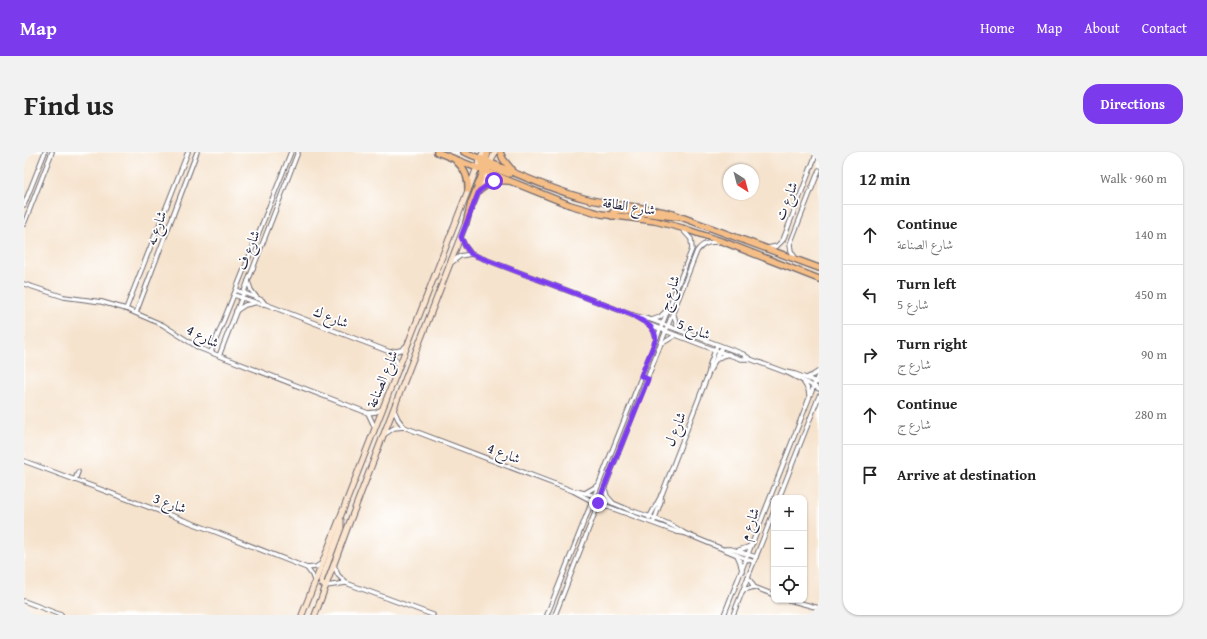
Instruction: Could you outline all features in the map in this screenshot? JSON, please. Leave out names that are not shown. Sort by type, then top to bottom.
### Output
[{"type":"main road","name":"شارع الطاقة","points":[[436,152],[453,158],[516,173],[585,198],[685,217],[819,268]]},
{"type":"main road","points":[[440,152],[484,165],[525,180],[540,182]]},
{"type":"main road","name":"شارع الطاقة","points":[[464,152],[512,181],[570,205],[612,216],[655,222],[682,228],[724,242],[819,279]]},
{"type":"main road","points":[[466,223],[488,152]]},
{"type":"main road","points":[[500,152],[506,164],[516,173]]},
{"type":"main road","points":[[453,158],[466,174],[468,179],[468,190]]},
{"type":"main road","points":[[479,191],[494,181],[512,181]]},
{"type":"main road","points":[[612,216],[613,212],[618,210],[670,217],[685,217]]},
{"type":"main road","points":[[796,270],[819,276]]},
{"type":"street","points":[[24,205],[45,152]]},
{"type":"street","points":[[24,224],[52,152]]},
{"type":"street","name":"شارع ـه","points":[[126,309],[188,152]]},
{"type":"street","name":"شارع ـه","points":[[136,313],[197,152]]},
{"type":"street","name":"شارع ف","points":[[211,352],[291,152]]},
{"type":"street","name":"شارع ف","points":[[219,356],[235,311],[298,152]]},
{"type":"street","name":"شارع الصناعة","points":[[315,615],[479,191],[484,165],[483,152]]},
{"type":"street","name":"شارع الصناعة","points":[[302,615],[468,190],[484,165],[495,152]]},
{"type":"street","name":"شارع ت","points":[[767,248],[777,246],[784,240],[817,152]]},
{"type":"street","name":"شارع ت","points":[[797,260],[792,255],[790,244],[819,170]]},
{"type":"street","points":[[808,175],[816,178]]},
{"type":"street","points":[[171,194],[179,197]]},
{"type":"street","points":[[271,201],[278,203]]},
{"type":"street","name":"شارع ج","points":[[547,615],[692,249],[689,236],[682,228]]},
{"type":"street","points":[[451,263],[460,256],[471,254],[461,237]]},
{"type":"street","name":"شارع ج","points":[[555,615],[594,513],[674,314],[697,251],[702,246],[712,242],[724,242]]},
{"type":"street","name":"شارع 5","points":[[471,254],[632,315],[652,320],[662,324],[677,335],[715,350],[744,359],[750,359]]},
{"type":"street","points":[[235,311],[245,305],[257,301],[248,280]]},
{"type":"street","points":[[679,280],[685,281]]},
{"type":"street","name":"شارع 4","points":[[25,283],[64,297],[102,302],[126,309],[163,325],[188,342],[219,356],[368,413]]},
{"type":"street","name":"شارع ك","points":[[236,290],[242,295],[264,304],[390,352]]},
{"type":"street","name":"شارع ك","points":[[234,295],[242,295]]},
{"type":"street","points":[[652,320],[660,317],[668,309]]},
{"type":"street","points":[[674,314],[680,331]]},
{"type":"street","name":"شارع 5","points":[[632,315],[660,329],[680,331],[743,354],[750,359],[804,380],[817,383]]},
{"type":"street","points":[[650,325],[654,331],[656,339]]},
{"type":"street","points":[[662,344],[677,335]]},
{"type":"street","points":[[397,371],[396,360],[390,352],[401,350],[409,343]]},
{"type":"street","name":"شارع ل","points":[[648,522],[662,494],[709,372],[712,357],[717,344]]},
{"type":"street","points":[[704,345],[710,350],[712,357]]},
{"type":"street","name":"شارع ل","points":[[709,372],[716,361],[722,346]]},
{"type":"street","points":[[716,361],[722,356],[729,354]]},
{"type":"street","points":[[809,398],[808,389],[804,380],[819,372]]},
{"type":"street","name":"شارع م","points":[[724,615],[754,542],[813,387],[817,383],[819,372]]},
{"type":"street","points":[[641,376],[648,379]]},
{"type":"street","name":"شارع 5","points":[[804,380],[813,387],[819,389]]},
{"type":"street","name":"شارع م","points":[[780,495],[819,396]]},
{"type":"street","points":[[375,429],[368,413],[376,412],[383,408]]},
{"type":"street","points":[[394,410],[404,427]]},
{"type":"street","points":[[623,420],[630,423]]},
{"type":"street","points":[[385,434],[394,428],[404,427]]},
{"type":"street","name":"شارع 4","points":[[404,427],[573,491],[600,498],[650,517],[654,521],[677,532],[684,533],[724,548],[754,562]]},
{"type":"street","points":[[796,430],[805,433]]},
{"type":"street","name":"شارع 3","points":[[24,461],[220,533],[307,568]]},
{"type":"street","points":[[75,480],[78,472]]},
{"type":"street","points":[[588,509],[584,495],[599,484]]},
{"type":"street","points":[[605,488],[607,496],[613,503]]},
{"type":"street","name":"شارع ل","points":[[654,521],[662,494]]},
{"type":"street","name":"شارع 4","points":[[584,495],[592,501],[648,522],[654,521]]},
{"type":"street","points":[[594,513],[602,508],[610,507]]},
{"type":"street","points":[[766,510],[771,511]]},
{"type":"street","points":[[341,517],[341,528],[321,581],[322,584],[326,586],[346,583]]},
{"type":"street","name":"شارع م","points":[[733,615],[771,520]]},
{"type":"street","points":[[738,551],[748,547],[754,542]]},
{"type":"street","name":"شارع 4","points":[[724,548],[756,557]]},
{"type":"street","points":[[737,555],[742,572]]},
{"type":"street","points":[[315,583],[307,568],[316,567],[323,563]]},
{"type":"street","points":[[334,564],[338,575],[346,583],[433,615]]},
{"type":"street","points":[[748,577],[754,587]]},
{"type":"street","points":[[743,590],[754,587],[771,594]]},
{"type":"street","points":[[24,601],[61,615]]},
{"type":"street","points":[[800,603],[819,608]]},
{"type":"route","points":[[494,181],[479,191],[461,237],[471,254],[632,315],[650,325],[656,335],[656,339],[641,376],[648,379],[598,503]]}]
